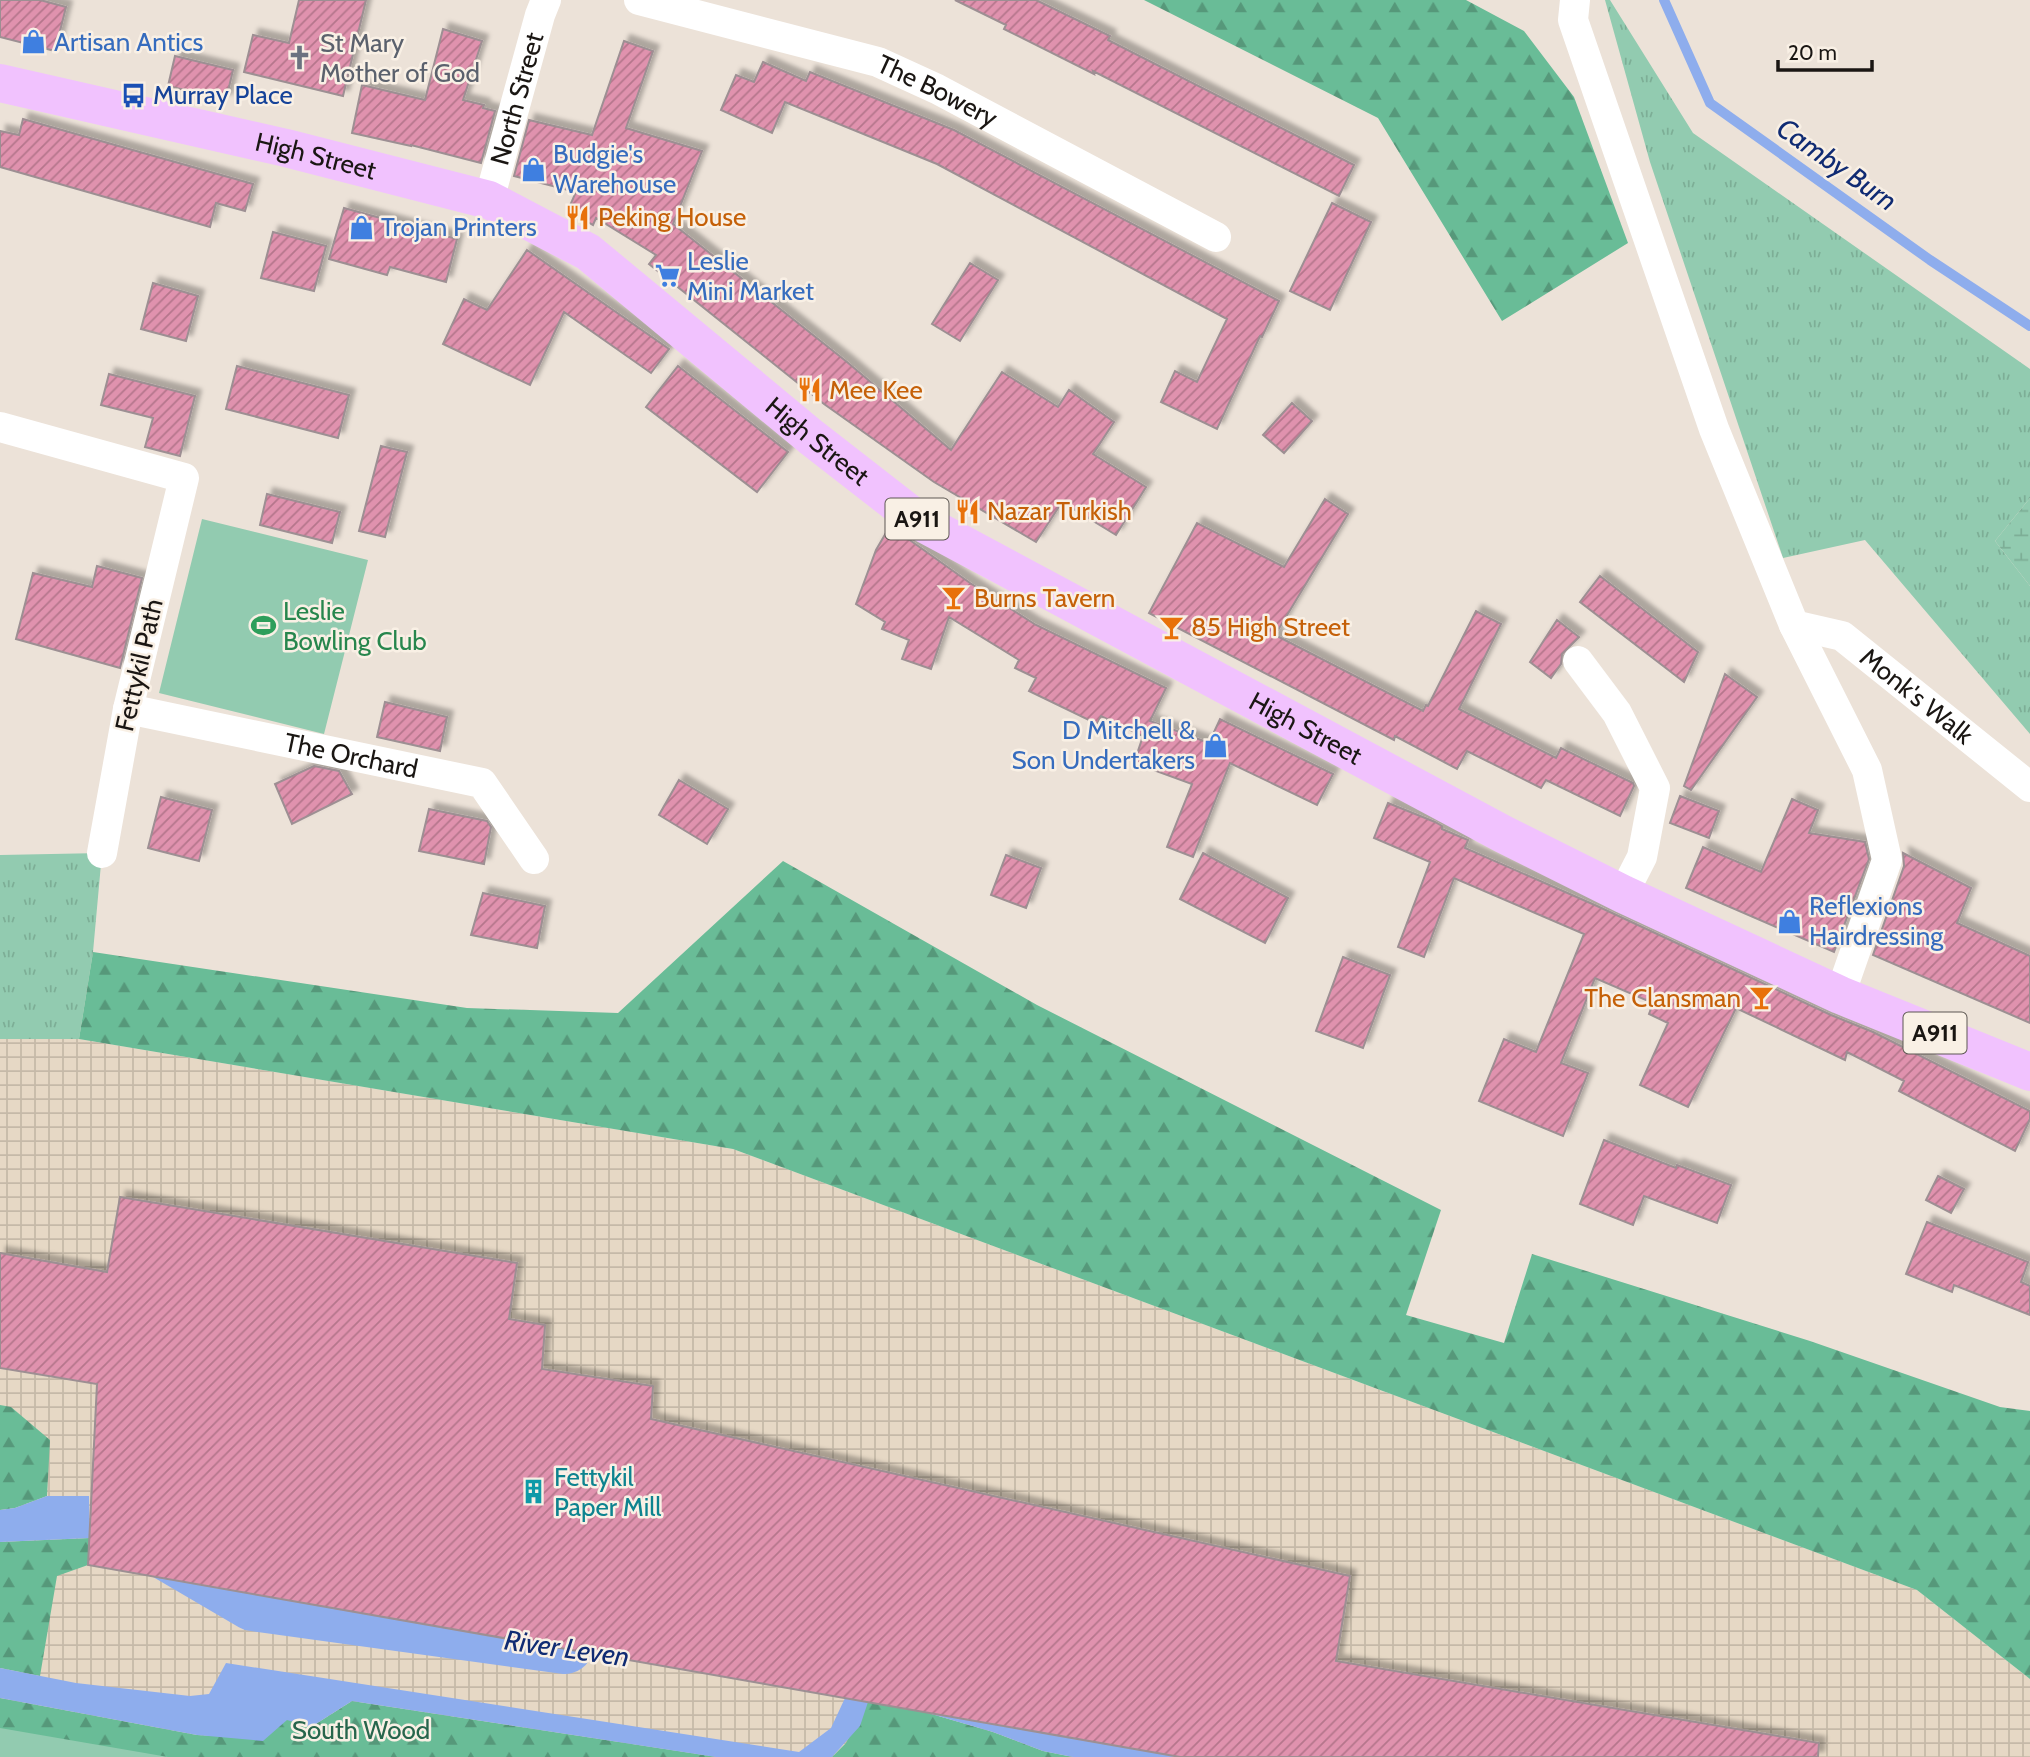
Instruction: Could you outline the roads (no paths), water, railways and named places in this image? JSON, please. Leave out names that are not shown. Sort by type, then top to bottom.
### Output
[{"type":"main road","name":"High Street","points":[[0,83],[286,148],[489,200],[588,252],[811,437],[919,521],[1503,834],[1623,894],[1840,995]]},
{"type":"main road","name":"A911","points":[[1840,995],[2030,1072]]},
{"type":"street","name":"North Street","points":[[489,200],[540,15],[547,0]]},
{"type":"street","name":"The Bowery","points":[[639,0],[878,62],[937,89],[1216,237]]},
{"type":"street","points":[[1575,0],[1573,20],[1714,429],[1794,625],[1867,771],[1887,860],[1840,995]]},
{"type":"street","name":"Fettykil Path","points":[[0,427],[184,478],[128,709],[102,853]]},
{"type":"street","name":"Monk's Walk","points":[[1794,625],[1842,636],[2030,787]]},
{"type":"street","points":[[1578,661],[1617,713],[1655,788],[1642,857],[1623,894]]},
{"type":"street","name":"The Orchard","points":[[128,709],[482,783],[534,859]]},
{"type":"water","points":[[47,1496],[89,1496],[90,1538],[0,1542],[0,1510],[15,1508]]},
{"type":"water","points":[[845,1659],[1076,1732],[1175,1757],[1073,1757],[1043,1751],[993,1732],[870,1696],[860,1726],[832,1757],[716,1757],[352,1701],[311,1727],[287,1720],[263,1741],[197,1735],[0,1698],[0,1668],[76,1683],[190,1696],[209,1694],[226,1663],[799,1752],[831,1728],[845,1698]]},
{"type":"waterway","name":"Camby Burn","points":[[1664,0],[1710,103],[1930,260],[2030,326]]},
{"type":"waterway","name":"River Leven","points":[[166,1552],[253,1603],[565,1646]]},
{"type":"place","name":"Artisan Antics","points":[[34,42]]},
{"type":"place","name":"St Mary Mother of God","points":[[300,58]]},
{"type":"place","name":"Murray Place","points":[[133,95]]},
{"type":"place","name":"Budgie's Warehouse","points":[[533,169]]},
{"type":"place","name":"Peking House","points":[[578,217]]},
{"type":"place","name":"Trojan Printers","points":[[361,227]]},
{"type":"place","name":"Leslie Mini Market","points":[[667,276]]},
{"type":"place","name":"Mee Kee","points":[[809,390]]},
{"type":"place","name":"Nazar Turkish","points":[[967,511]]},
{"type":"place","name":"Burns Tavern","points":[[954,598]]},
{"type":"place","name":"Leslie Bowling Club","points":[[263,626]]},
{"type":"place","name":"85 High Street","points":[[1171,627]]},
{"type":"place","name":"D Mitchell & Son Undertakers","points":[[1215,745]]},
{"type":"place","name":"Reflexions Hairdressing","points":[[1789,921]]},
{"type":"place","name":"The Clansman","points":[[1761,998]]},
{"type":"place","name":"Fettykil Paper Mill","points":[[534,1492]]},
{"type":"park label","name":"South Wood","points":[[361,1730]]}]
